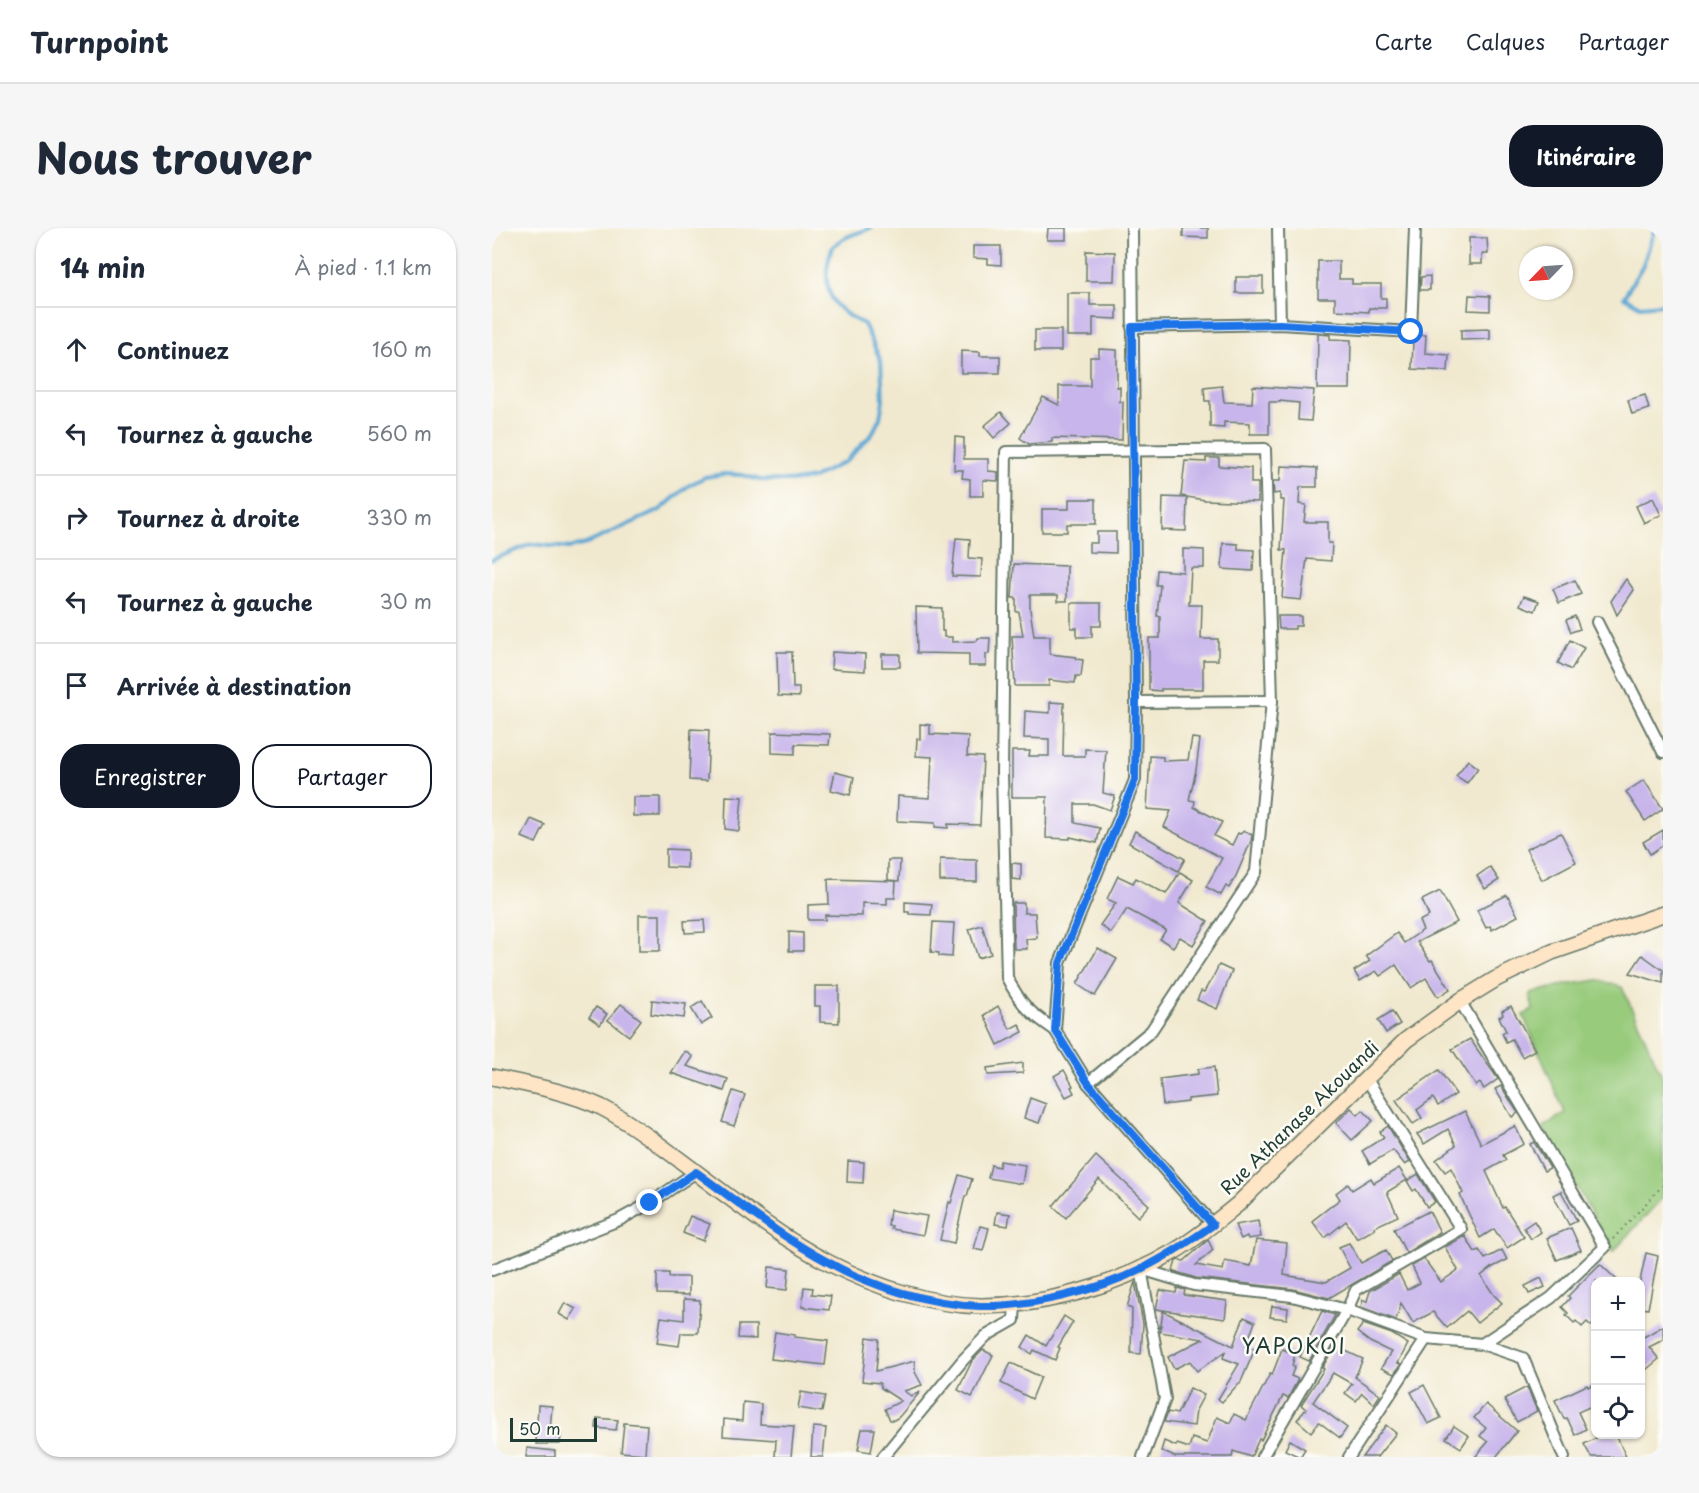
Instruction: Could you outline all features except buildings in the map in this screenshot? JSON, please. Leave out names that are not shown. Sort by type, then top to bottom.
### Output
[{"type":"street","points":[[1055,1030],[1060,963],[1135,780],[1132,228]]},
{"type":"street","points":[[1278,228],[1280,324]]},
{"type":"street","points":[[1132,327],[1280,324],[1411,332],[1415,228]]},
{"type":"street","points":[[1088,1083],[1151,1031],[1256,872],[1272,701],[1265,449],[1006,452],[1002,772],[1007,978],[1020,1002],[1029,1012],[1055,1030],[1088,1083],[1213,1225]]},
{"type":"street","points":[[1597,622],[1663,752]]},
{"type":"street","points":[[1136,702],[1272,701]]},
{"type":"street","name":"Rue Athanase Akouandi","points":[[492,1077],[566,1093],[603,1108],[640,1131],[777,1231],[828,1263],[902,1292],[940,1301],[980,1306],[1016,1304],[1093,1288],[1141,1269],[1176,1250],[1213,1225],[1237,1205],[1406,1040],[1460,1001],[1496,979],[1552,952],[1663,914]]},
{"type":"street","points":[[1460,1001],[1605,1247],[1551,1298],[1482,1344]]},
{"type":"street","points":[[1262,1457],[1347,1310],[1356,1290],[1461,1229],[1366,1078]]},
{"type":"street","points":[[492,1270],[619,1220],[650,1203],[696,1172]]},
{"type":"street","points":[[1143,1457],[1165,1399],[1141,1269],[1194,1285],[1292,1296],[1347,1310],[1426,1339],[1482,1344],[1523,1358],[1564,1457]]},
{"type":"street","points":[[883,1457],[978,1344],[986,1336],[1014,1320],[1016,1304]]},
{"type":"street","points":[[1349,1457],[1426,1339]]},
{"type":"path","points":[[1605,1247],[1663,1185]]},
{"type":"green space","points":[[1598,980],[1622,987],[1663,1078],[1663,1197],[1613,1252],[1543,1127],[1565,1113],[1523,1015],[1533,1010],[1530,994],[1559,986]]},
{"type":"waterway","points":[[492,560],[531,544],[570,548],[586,544],[660,510],[688,486],[705,477],[724,474],[742,475],[760,480],[795,481],[813,478],[846,461],[872,434],[880,418],[883,400],[881,361],[864,324],[847,315],[835,304],[828,289],[827,270],[830,255],[837,243],[846,237],[871,228]]},
{"type":"waterway","points":[[1655,228],[1643,265],[1624,297],[1640,306],[1663,304]]},
{"type":"district","name":"YAPOKOI","points":[[1294,1345]]},
{"type":"route","points":[[650,1203],[696,1172],[777,1231],[828,1263],[902,1292],[940,1301],[980,1306],[1016,1304],[1093,1288],[1141,1269],[1176,1250],[1213,1225],[1088,1083],[1055,1030],[1060,963],[1135,780],[1135,451],[1132,327],[1280,324],[1411,332]]}]
